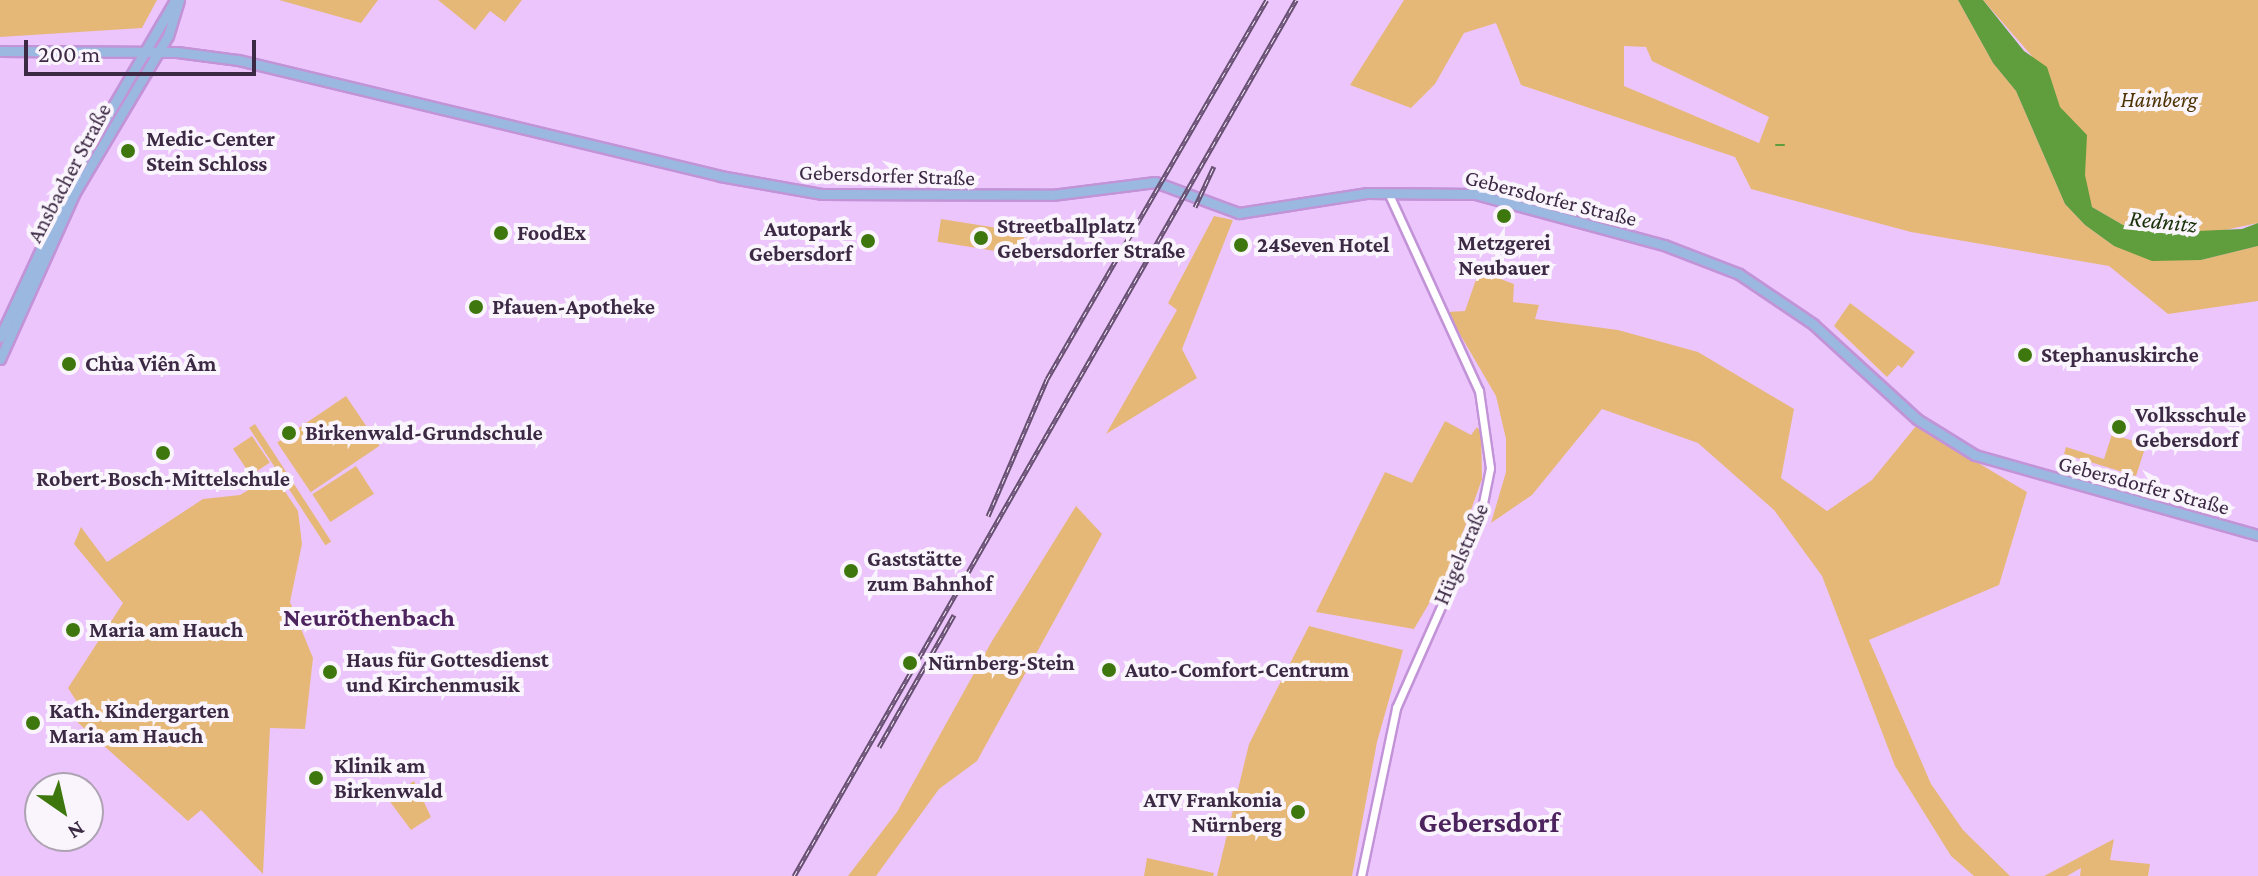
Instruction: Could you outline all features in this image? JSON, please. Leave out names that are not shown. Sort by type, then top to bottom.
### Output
[{"type":"main road","name":"Ansbacher Straße","points":[[0,337],[72,178],[142,52],[177,0]]},
{"type":"main road","name":"Ansbacher Straße","points":[[0,359],[74,194],[178,15],[177,0]]},
{"type":"main road","name":"Gebersdorfer Straße","points":[[0,51],[157,52],[249,62],[720,176],[822,194],[1042,195],[1155,182],[1239,213],[1389,194],[1475,194],[1710,261],[1799,312],[1903,409],[1955,445],[2017,470],[2258,535]]},
{"type":"street","name":"Hügelstraße","points":[[1361,876],[1396,708],[1476,528],[1490,468],[1479,391],[1389,194]]},
{"type":"green space","points":[[0,0],[157,0],[142,28],[0,37]]},
{"type":"green space","points":[[279,0],[378,0],[361,23]]},
{"type":"green space","points":[[438,0],[522,0],[505,22],[490,11],[475,30]]},
{"type":"green space","points":[[1404,0],[1958,0],[1993,63],[2016,91],[2065,204],[2085,225],[2114,246],[2201,260],[2258,246],[2258,301],[2168,314],[2109,266],[1911,232],[1751,189],[1735,157],[1521,85],[1496,23],[1464,33],[1435,84],[1411,108],[1350,85]],"holes":[[[1624,46],[1646,47],[1652,61],[1769,117],[1759,143],[1624,86]]]},
{"type":"green space","name":"Hainberg","points":[[1983,0],[2258,0],[2258,223],[2182,239],[2123,225],[2092,207],[2031,55]]},
{"type":"green space","points":[[1214,216],[1233,220],[1182,349],[1197,378],[1106,434],[1177,310],[1168,303]]},
{"type":"green space","name":"Streetballplatz Gebersdorfer Straße","points":[[941,219],[1025,232],[1021,255],[937,242]]},
{"type":"green space","points":[[1479,271],[1514,284],[1513,302],[1539,305],[1535,319],[1618,330],[1698,352],[1794,409],[1781,478],[1827,511],[1872,480],[1916,426],[2027,492],[1999,585],[1869,640],[1931,784],[1963,830],[2010,876],[1974,876],[1951,856],[1895,766],[1822,576],[1774,510],[1698,443],[1602,409],[1532,495],[1491,523],[1506,472],[1506,439],[1496,396],[1447,312],[1465,311]]},
{"type":"green space","points":[[1850,303],[1915,352],[1902,368],[1898,365],[1887,377],[1834,326]]},
{"type":"green space","points":[[346,396],[380,446],[311,492],[277,442]]},
{"type":"green space","points":[[1445,421],[1471,435],[1477,427],[1481,432],[1482,479],[1451,566],[1414,629],[1316,612],[1385,472],[1412,483]]},
{"type":"green space","points":[[255,424],[331,541],[325,545],[249,428]]},
{"type":"green space","points":[[2112,434],[2146,445],[2136,476],[2064,454],[2066,447],[2104,459]]},
{"type":"green space","points":[[252,436],[270,463],[251,475],[233,449]]},
{"type":"green space","points":[[356,466],[374,494],[330,522],[312,494]]},
{"type":"green space","points":[[274,475],[298,511],[302,544],[290,602],[313,658],[305,729],[270,728],[263,874],[201,810],[188,821],[65,711],[77,702],[68,688],[123,603],[74,544],[81,527],[107,562],[203,499],[240,495]]},
{"type":"green space","points":[[1076,506],[1102,534],[977,761],[939,789],[876,876],[848,876],[897,812],[992,641]]},
{"type":"green space","name":"ATV Frankonia Nürnberg","points":[[1309,626],[1403,650],[1377,742],[1352,876],[1217,876],[1249,744]]},
{"type":"green space","points":[[414,781],[431,817],[411,830],[388,799]]},
{"type":"green space","points":[[2114,839],[2110,860],[2150,864],[2148,876],[2080,876],[2081,868],[2067,876],[2044,876]]},
{"type":"green space","points":[[1147,858],[1214,873],[1213,876],[1144,876]]},
{"type":"shaded area","points":[[1958,0],[1983,0],[2024,51],[2047,67],[2060,107],[2087,135],[2085,175],[2092,207],[2123,225],[2175,232],[2242,229],[2258,223],[2258,246],[2201,260],[2152,261],[2114,246],[2085,225],[2065,204],[2016,91],[1993,63]]},
{"type":"waterway","points":[[1776,145],[1784,145]]},
{"type":"railway","points":[[988,516],[1047,379],[1267,0]]},
{"type":"railway","points":[[794,876],[1296,0]]},
{"type":"railway","points":[[1195,207],[1214,166]]},
{"type":"railway","points":[[879,747],[954,615]]},
{"type":"place","name":"Medic-Center Stein Schloss","points":[[128,151]]},
{"type":"place","name":"Metzgerei Neubauer","points":[[1504,216]]},
{"type":"place","name":"FoodEx","points":[[501,233]]},
{"type":"place","name":"Streetballplatz Gebersdorfer Straße","points":[[981,238]]},
{"type":"place","name":"Autopark Gebersdorf","points":[[868,241]]},
{"type":"place","name":"24Seven Hotel","points":[[1241,245]]},
{"type":"place","name":"Pfauen-Apotheke","points":[[476,307]]},
{"type":"place","name":"Stephanuskirche","points":[[2025,355]]},
{"type":"place","name":"Chùa Viên Âm","points":[[69,364]]},
{"type":"place","name":"Volksschule Gebersdorf","points":[[2119,427]]},
{"type":"place","name":"Birkenwald-Grundschule","points":[[289,433]]},
{"type":"place","name":"Robert-Bosch-Mittelschule","points":[[163,453]]},
{"type":"place","name":"Gaststätte zum Bahnhof","points":[[851,571]]},
{"type":"place","name":"Maria am Hauch","points":[[73,630]]},
{"type":"place","name":"Nürnberg-Stein","points":[[910,663]]},
{"type":"place","name":"Auto-Comfort-Centrum","points":[[1109,670]]},
{"type":"place","name":"Haus für Gottesdienst und Kirchenmusik","points":[[330,672]]},
{"type":"place","name":"Kath. Kindergarten Maria am Hauch","points":[[33,723]]},
{"type":"place","name":"Klinik am Birkenwald","points":[[316,778]]},
{"type":"place","name":"ATV Frankonia Nürnberg","points":[[1298,812]]},
{"type":"district","name":"Neuröthenbach","points":[[369,618]]},
{"type":"district","name":"Gebersdorf","points":[[1489,822]]},
{"type":"water label","name":"Rednitz","points":[[2163,221]]}]
